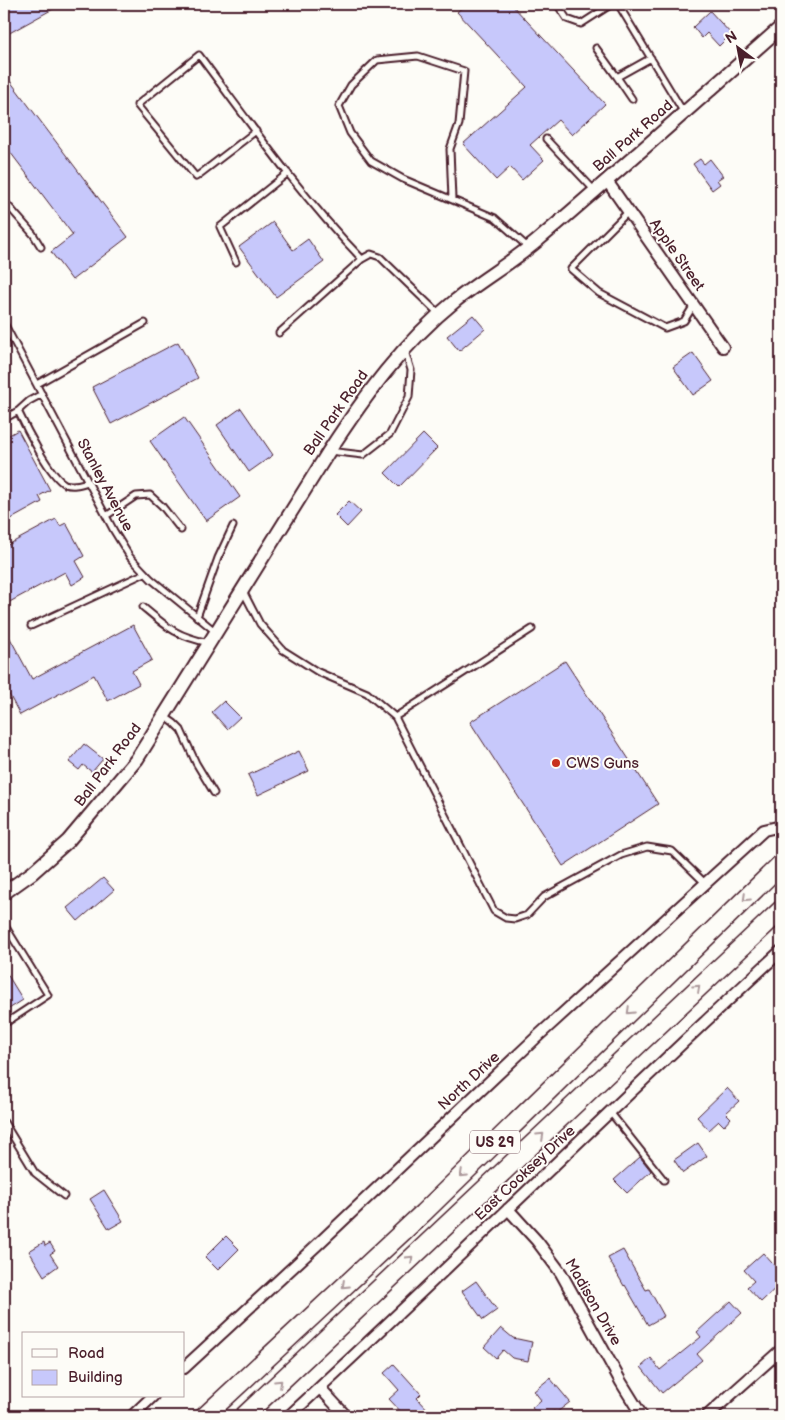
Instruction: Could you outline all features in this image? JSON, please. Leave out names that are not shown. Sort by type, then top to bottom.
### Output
[{"type":"highway","name":"US 29","points":[[205,1416],[423,1213],[781,864]]},
{"type":"highway","name":"US 29","points":[[244,1416],[781,910]]},
{"type":"street","name":"Ball Park Road","points":[[4,893],[32,873],[68,841],[137,759],[329,451],[356,410],[404,349],[423,328],[456,300],[530,248],[781,27]]},
{"type":"street","name":"Apple Street","points":[[607,181],[724,347]]},
{"type":"street","name":"North Drive","points":[[185,1367],[546,1028],[705,883],[764,830],[781,828]]},
{"type":"street","name":"East Cooksey Drive","points":[[289,1416],[665,1058],[781,951]]},
{"type":"street","name":"Madison Drive","points":[[508,1209],[537,1241],[561,1273],[621,1382],[642,1416]]},
{"type":"street","points":[[707,1416],[781,1350]]},
{"type":"street","points":[[320,1388],[346,1416]]},
{"type":"street","points":[[132,1416],[151,1398]]},
{"type":"lane","points":[[557,4],[567,19],[581,24],[612,4]]},
{"type":"lane","points":[[618,4],[684,113]]},
{"type":"lane","points":[[596,48],[632,99]]},
{"type":"lane","points":[[256,131],[196,178],[137,105],[200,55],[330,227],[362,259]]},
{"type":"lane","points":[[452,199],[450,149],[459,124],[464,71],[418,56],[376,60],[351,86],[339,106],[350,133],[371,161],[403,179],[496,218],[530,248]]},
{"type":"lane","points":[[617,77],[651,58]]},
{"type":"lane","points":[[546,139],[595,191]]},
{"type":"lane","points":[[236,262],[220,227],[288,173]]},
{"type":"lane","points":[[4,201],[33,234],[41,247]]},
{"type":"lane","points":[[628,212],[571,270],[599,293],[665,328],[684,321],[694,305]]},
{"type":"lane","points":[[279,333],[362,259],[371,254],[380,256],[439,314]]},
{"type":"lane","name":"Stanley Avenue","points":[[4,323],[106,516],[130,557],[145,573],[197,617],[213,638]]},
{"type":"lane","points":[[37,384],[145,323]]},
{"type":"lane","points":[[329,451],[363,455],[390,434],[409,397],[411,370],[404,349]]},
{"type":"lane","points":[[4,419],[42,394]]},
{"type":"lane","points":[[18,411],[26,430],[55,475],[64,483],[75,486],[88,482]]},
{"type":"lane","points":[[106,516],[136,496],[150,495],[162,506],[181,530]]},
{"type":"lane","points":[[197,617],[218,558],[233,526]]},
{"type":"lane","points":[[31,626],[145,573]]},
{"type":"lane","points":[[242,590],[260,624],[282,650],[318,672],[367,693],[395,717],[494,911],[506,918],[515,919],[527,915],[544,897],[621,855],[647,847],[672,851],[705,883]]},
{"type":"lane","points":[[143,607],[171,630],[188,638],[213,638]]},
{"type":"lane","points":[[395,717],[532,629]]},
{"type":"lane","points":[[164,716],[181,730],[196,763],[214,793]]},
{"type":"lane","points":[[4,924],[48,995],[4,1024]]},
{"type":"lane","points":[[610,1112],[664,1180]]},
{"type":"lane","points":[[4,1122],[35,1173],[64,1196]]},
{"type":"building","points":[[4,4],[62,4],[4,36]]},
{"type":"building","points":[[466,4],[511,4],[605,104],[572,135],[558,120],[530,145],[544,160],[522,180],[510,167],[496,180],[463,144],[527,87],[457,12]]},
{"type":"building","points":[[710,11],[731,34],[719,46],[707,33],[702,38],[693,27]]},
{"type":"building","points":[[4,73],[128,237],[72,280],[51,252],[73,235],[4,144]]},
{"type":"building","points":[[700,159],[704,164],[710,159],[723,176],[717,180],[720,184],[712,190],[693,164]]},
{"type":"building","points":[[273,222],[293,250],[308,239],[324,262],[276,297],[239,247]]},
{"type":"building","points":[[473,315],[485,329],[459,351],[447,336]]},
{"type":"building","points":[[178,342],[198,378],[111,424],[92,387]]},
{"type":"building","points":[[693,353],[713,381],[693,395],[673,367]]},
{"type":"building","points":[[241,408],[273,455],[249,472],[217,425]]},
{"type":"building","points":[[184,417],[240,497],[206,521],[150,441]]},
{"type":"building","points":[[18,430],[50,490],[39,496],[42,502],[4,523],[4,438]]},
{"type":"building","points":[[423,434],[437,448],[399,487],[385,473]]},
{"type":"building","points":[[349,501],[361,512],[347,527],[335,515]]},
{"type":"building","points":[[56,519],[60,526],[66,523],[84,556],[76,561],[85,577],[72,585],[65,572],[4,605],[4,547]]},
{"type":"building","points":[[133,625],[152,660],[132,671],[139,684],[108,701],[94,675],[20,715],[4,685],[4,627],[32,679]]},
{"type":"building","points":[[565,661],[658,804],[563,866],[470,722]]},
{"type":"building","points":[[224,701],[240,717],[227,729],[212,712]]},
{"type":"building","points":[[84,744],[103,759],[92,772],[83,765],[79,770],[69,762]]},
{"type":"building","points":[[299,751],[309,771],[258,795],[248,775]]},
{"type":"building","points":[[103,878],[114,890],[78,921],[67,908]]},
{"type":"building","points":[[4,969],[23,1000],[4,1012]]},
{"type":"building","points":[[727,1088],[739,1101],[726,1113],[731,1118],[724,1126],[719,1121],[709,1130],[697,1117]]},
{"type":"building","points":[[698,1143],[707,1156],[683,1173],[674,1160]]},
{"type":"building","points":[[640,1157],[651,1171],[627,1193],[614,1180]]},
{"type":"building","points":[[104,1190],[123,1221],[109,1229],[90,1199]]},
{"type":"building","points":[[226,1236],[239,1249],[218,1270],[205,1257]]},
{"type":"building","points":[[44,1242],[45,1246],[50,1243],[55,1251],[50,1254],[58,1266],[44,1276],[29,1251]]},
{"type":"building","points":[[623,1250],[646,1290],[649,1289],[664,1316],[648,1325],[608,1258]]},
{"type":"building","points":[[763,1253],[781,1273],[781,1283],[761,1302],[747,1287],[754,1281],[744,1270]]},
{"type":"building","points":[[476,1281],[497,1310],[483,1320],[462,1291]]},
{"type":"building","points":[[731,1301],[742,1313],[697,1354],[702,1360],[662,1393],[641,1367],[651,1358],[660,1370],[701,1337],[697,1332]]},
{"type":"building","points":[[501,1328],[513,1338],[532,1342],[528,1361],[512,1358],[503,1350],[496,1358],[484,1347]]},
{"type":"building","points":[[394,1364],[421,1394],[417,1398],[434,1416],[405,1416],[389,1399],[399,1390],[384,1373]]},
{"type":"building","points":[[550,1378],[570,1402],[556,1413],[554,1411],[547,1416],[539,1416],[532,1408],[541,1400],[534,1391]]},
{"type":"place","name":"CWS Guns","points":[[556,763]]}]
